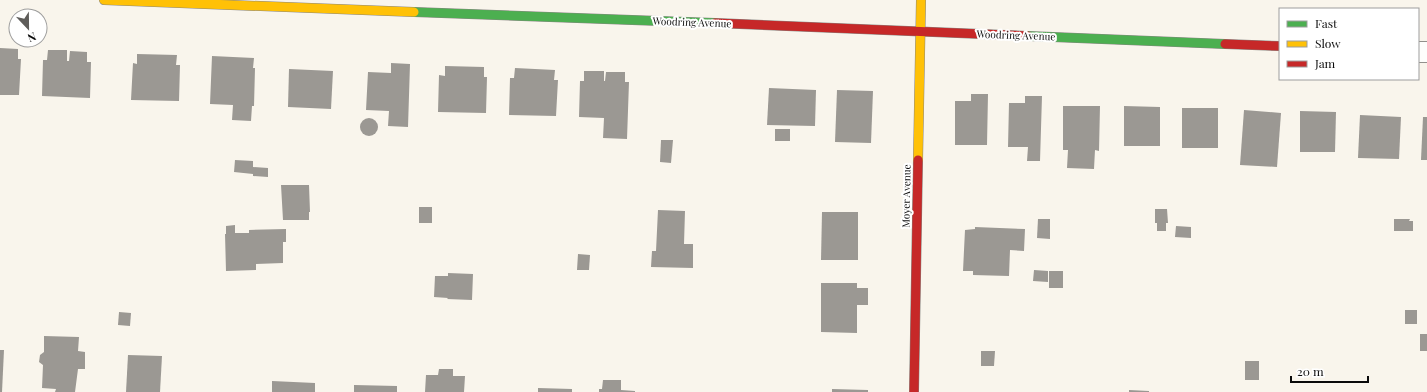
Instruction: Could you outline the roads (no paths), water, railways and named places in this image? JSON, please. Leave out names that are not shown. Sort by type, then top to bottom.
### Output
[{"type":"street","name":"Woodring Avenue","points":[[104,0],[1279,46]]},
{"type":"street","name":"Moyer Avenue","points":[[914,392],[919,31],[921,0]]}]
